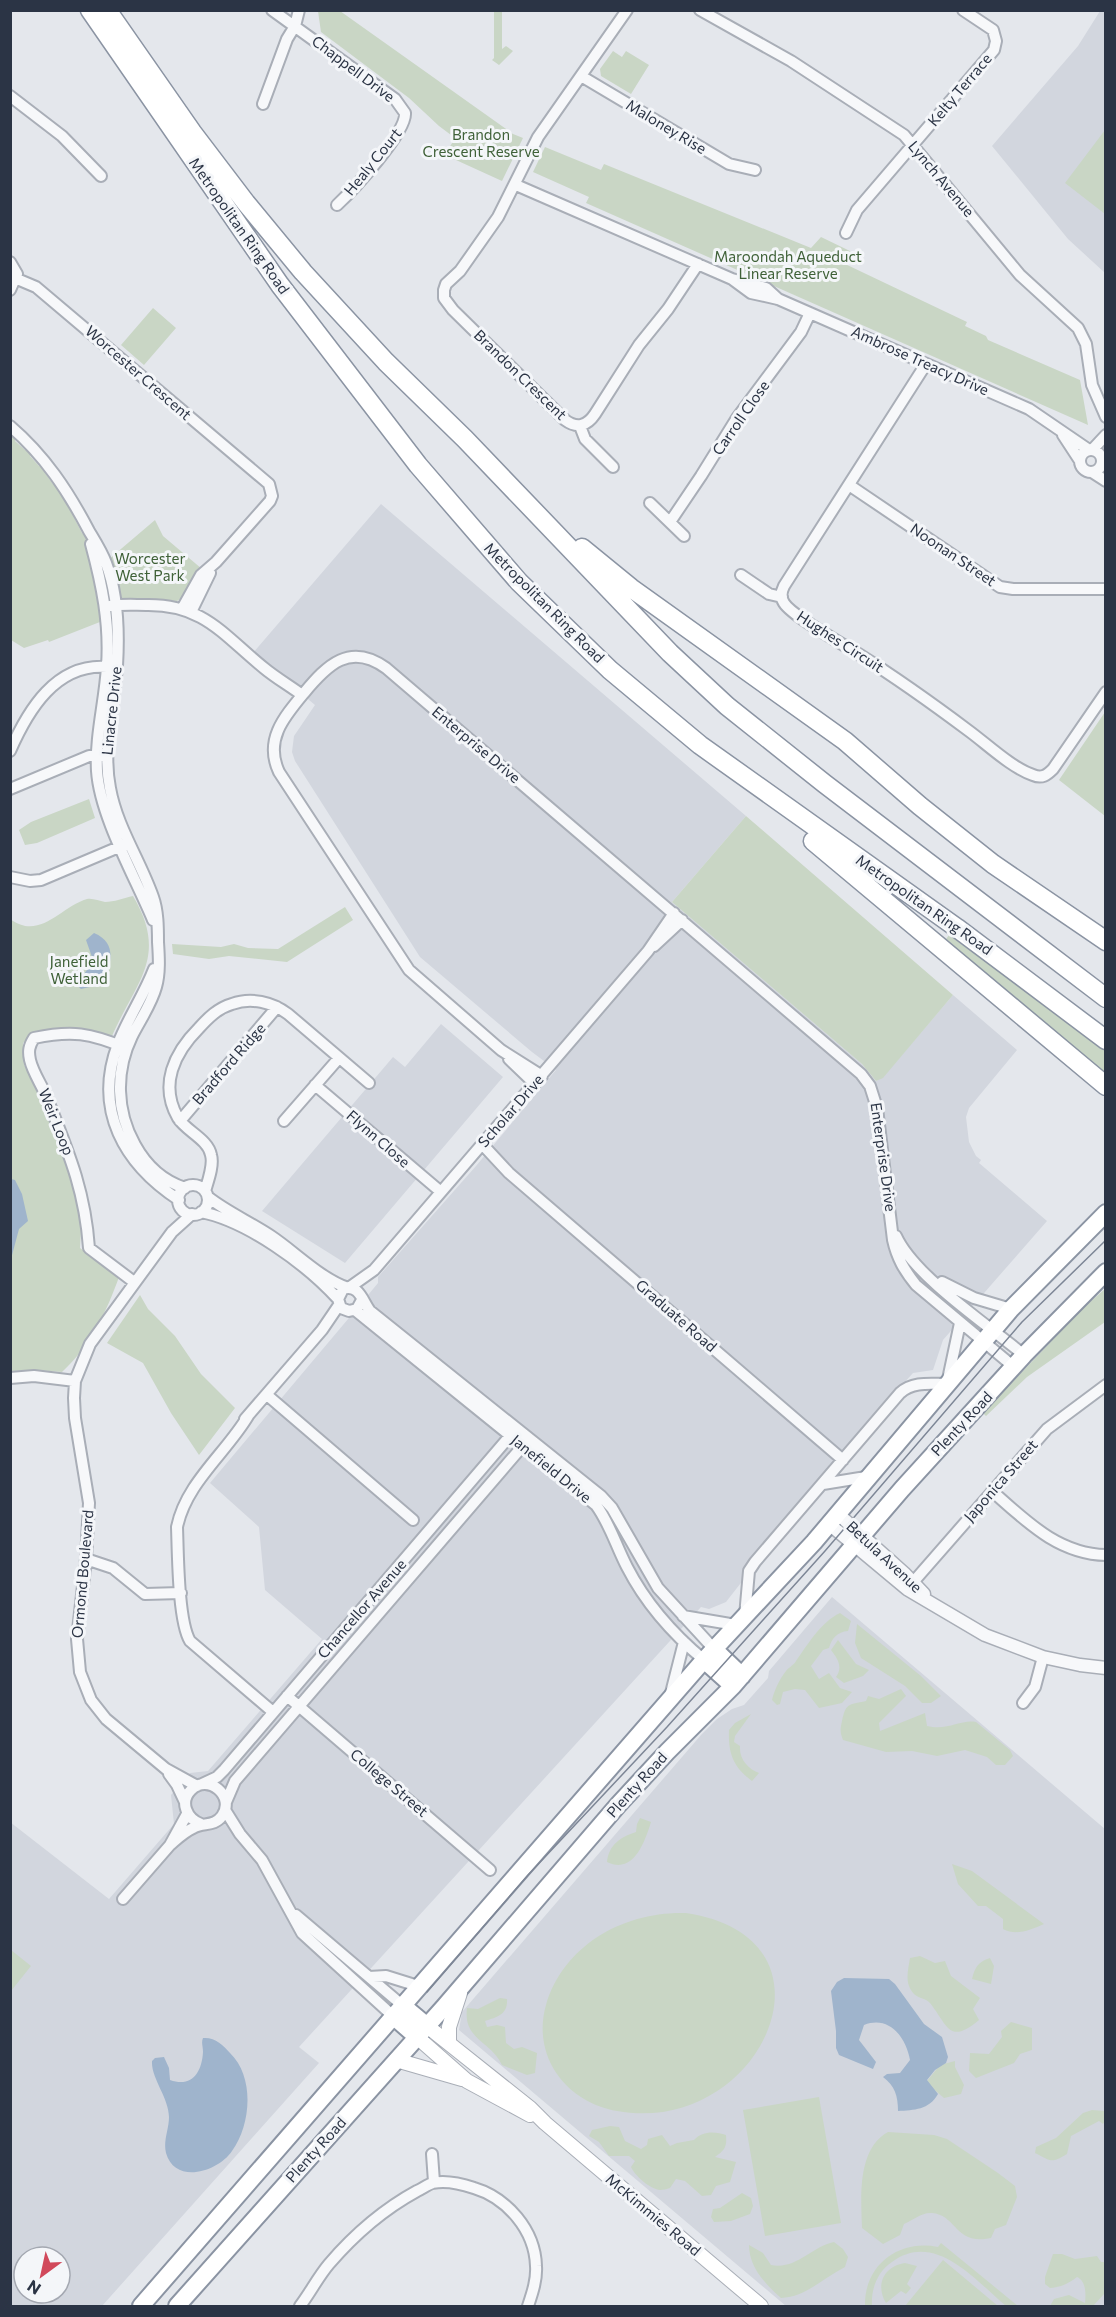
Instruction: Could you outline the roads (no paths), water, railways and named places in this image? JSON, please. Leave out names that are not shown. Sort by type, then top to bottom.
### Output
[{"type":"highway","name":"Metropolitan Ring Road","points":[[90,10],[266,267],[441,493],[506,568],[566,629],[633,691],[700,745],[948,921],[1106,1040]]},
{"type":"highway","name":"Metropolitan Ring Road","points":[[107,10],[192,132],[281,246],[366,341],[465,439],[654,638],[728,706],[825,784],[1106,998]]},
{"type":"highway","points":[[536,514],[631,588],[845,741],[920,806],[993,864],[1106,942]]},
{"type":"highway","points":[[700,745],[729,776],[831,855],[1106,1086]]},
{"type":"highway","points":[[1053,1264],[1078,1229],[1106,1200]]},
{"type":"highway","name":"Plenty Road","points":[[141,2307],[709,1654],[833,1518],[1011,1309],[1106,1213]]},
{"type":"highway","name":"Plenty Road","points":[[177,2307],[422,2032],[625,1798],[738,1681],[858,1540],[1019,1361],[1106,1272]]},
{"type":"highway","name":"Janefield Drive","points":[[709,1654],[738,1681]]},
{"type":"highway","name":"McKimmies Road","points":[[398,2011],[422,2032]]},
{"type":"main road","points":[[449,2042],[451,2019],[464,1983]]},
{"type":"main road","name":"McKimmies Road","points":[[422,2032],[449,2042],[530,2108],[761,2307]]},
{"type":"main road","name":"McKimmies Road","points":[[422,2032],[467,2081],[545,2123]]},
{"type":"main road","points":[[396,2060],[467,2081]]},
{"type":"street","name":"Chappell Drive","points":[[272,10],[287,15],[295,26],[395,99],[404,109],[406,116]]},
{"type":"street","points":[[263,104],[284,46],[295,26],[299,10]]},
{"type":"street","points":[[516,185],[538,137],[627,10]]},
{"type":"street","name":"Lynch Avenue","points":[[700,10],[791,61],[896,128],[913,145],[1020,276],[1077,328],[1086,344],[1092,385],[1106,417]]},
{"type":"street","name":"Kelty Terrace","points":[[913,145],[991,55],[996,46],[996,36],[993,30],[963,10]]},
{"type":"street","name":"Maloney Rise","points":[[581,76],[729,164],[755,170]]},
{"type":"street","points":[[10,96],[67,140],[101,176]]},
{"type":"street","name":"Healy Court","points":[[338,205],[364,178],[403,125],[406,116]]},
{"type":"street","points":[[846,233],[857,210],[913,145]]},
{"type":"street","name":"Ambrose Treacy Drive","points":[[516,185],[732,279],[751,293],[778,299],[1029,410],[1091,450]]},
{"type":"street","name":"Brandon Crescent","points":[[516,185],[498,217],[464,267],[446,284],[444,298],[453,310],[565,420],[572,424],[580,426],[587,423],[595,414],[639,345],[668,309],[698,264]]},
{"type":"street","points":[[10,262],[16,270],[10,290]]},
{"type":"street","name":"Worcester Crescent","points":[[13,277],[31,283],[42,291],[256,475],[265,492],[260,511],[216,562],[187,610]]},
{"type":"street","name":"Carroll Close","points":[[670,522],[737,418],[801,332],[810,313]]},
{"type":"street","points":[[741,575],[769,594],[782,597],[784,586],[926,364]]},
{"type":"street","name":"Linacre Drive","points":[[10,426],[55,473],[75,504],[106,563],[117,667],[102,756],[97,771],[103,801],[125,844],[158,934],[158,960],[111,1074],[110,1092],[120,1138],[140,1169],[180,1204]]},
{"type":"street","points":[[580,426],[585,439],[613,467]]},
{"type":"street","name":"Ambrose Treacy Drive","points":[[1059,430],[1080,461]]},
{"type":"street","points":[[1091,450],[1098,452],[1104,459],[1099,470],[1092,472],[1085,471],[1080,461],[1081,455],[1091,450],[1106,435]]},
{"type":"street","points":[[1092,472],[1106,481]]},
{"type":"street","name":"Noonan Street","points":[[849,484],[1000,587],[1106,590]]},
{"type":"street","points":[[650,502],[684,536]]},
{"type":"street","name":"Hughes Circuit","points":[[782,597],[789,609],[902,682],[1032,775],[1043,777],[1053,769],[1106,692]]},
{"type":"street","points":[[111,610],[132,603],[164,605],[187,610],[216,627],[299,698]]},
{"type":"street","name":"Linacre Drive","points":[[102,756],[111,610]]},
{"type":"street","name":"Enterprise Drive","points":[[538,1080],[406,966],[279,772],[274,758],[275,735],[281,721],[320,673],[336,661],[357,657],[378,663],[849,1063],[866,1080],[878,1108],[896,1255],[903,1269],[916,1285],[960,1323],[988,1336],[1019,1361]]},
{"type":"street","points":[[10,751],[33,707],[50,688],[74,672],[91,667],[107,668]]},
{"type":"street","points":[[10,789],[89,756],[102,756]]},
{"type":"street","points":[[10,877],[23,881],[41,880],[125,844]]},
{"type":"street","name":"Scholar Drive","points":[[349,1287],[374,1270],[678,917]]},
{"type":"street","points":[[10,1378],[34,1376],[75,1381],[90,1344],[134,1282],[172,1232],[207,1206],[206,1194],[211,1154],[208,1147],[180,1121],[170,1098],[170,1071],[178,1054],[193,1034],[219,1009],[235,1003],[260,1002],[277,1007],[369,1083]]},
{"type":"street","name":"Bradford Ridge","points":[[180,1121],[277,1007]]},
{"type":"street","name":"Weir Loop","points":[[122,1047],[106,1039],[64,1032],[34,1038],[28,1052],[78,1177],[87,1215],[90,1248],[134,1282]]},
{"type":"street","name":"Linacre Drive","points":[[122,1047],[119,1092],[123,1116],[130,1137],[142,1156],[158,1174],[170,1182],[189,1186]]},
{"type":"street","points":[[284,1121],[339,1058]]},
{"type":"street","name":"Flynn Close","points":[[315,1085],[441,1192]]},
{"type":"street","name":"Graduate Road","points":[[480,1147],[843,1460]]},
{"type":"street","points":[[172,1232],[180,1204],[180,1193],[211,1163]]},
{"type":"street","points":[[189,1186],[206,1194],[222,1208],[269,1234],[333,1282],[358,1291],[362,1298],[359,1306],[344,1306],[248,1416],[239,1431],[207,1469],[190,1496],[177,1527],[185,1630],[190,1641],[273,1712]]},
{"type":"street","points":[[180,1204],[196,1213]]},
{"type":"street","name":"Janefield Drive","points":[[196,1213],[218,1215],[264,1240],[323,1283],[344,1306],[514,1432]]},
{"type":"street","name":"Enterprise Drive","points":[[892,1227],[908,1256],[988,1336],[1019,1361]]},
{"type":"street","name":"Scholar Drive","points":[[362,1298],[374,1270]]},
{"type":"street","points":[[928,1275],[974,1298],[1011,1309]]},
{"type":"street","points":[[344,1306],[341,1291],[349,1287]]},
{"type":"street","name":"Janefield Drive","points":[[362,1298],[370,1311],[526,1442],[596,1505],[607,1522],[628,1570],[644,1595],[684,1642],[709,1654]]},
{"type":"street","points":[[683,1616],[740,1621],[749,1571],[904,1389],[919,1384],[947,1384],[960,1323]]},
{"type":"street","name":"Ormond Boulevard","points":[[75,1381],[75,1418],[88,1503],[85,1563],[77,1639],[80,1672],[84,1685],[91,1700],[106,1719],[166,1769],[200,1785]]},
{"type":"street","name":"Japonica Street","points":[[910,1586],[1047,1429],[1106,1385]]},
{"type":"street","points":[[267,1395],[413,1520]]},
{"type":"street","name":"Chancellor Avenue","points":[[200,1785],[217,1777],[224,1770],[514,1432]]},
{"type":"street","name":"Janefield Drive","points":[[526,1442],[602,1496],[612,1508],[658,1588],[683,1616],[709,1654]]},
{"type":"street","name":"Chancellor Avenue","points":[[226,1806],[235,1781],[526,1442]]},
{"type":"street","points":[[823,1484],[867,1477]]},
{"type":"street","points":[[992,1491],[1032,1526],[1056,1542],[1084,1552],[1106,1555]]},
{"type":"street","name":"Betula Avenue","points":[[833,1518],[910,1586],[985,1635],[1043,1657],[1106,1668]]},
{"type":"street","points":[[628,1570],[630,1558],[638,1552]]},
{"type":"street","points":[[85,1563],[108,1567],[116,1571],[145,1594],[181,1593]]},
{"type":"street","points":[[352,1620],[365,1632]]},
{"type":"street","points":[[670,1699],[684,1642]]},
{"type":"street","points":[[1023,1703],[1035,1687],[1043,1657]]},
{"type":"street","name":"College Street","points":[[287,1696],[490,1870]]},
{"type":"street","name":"Ormond Boulevard","points":[[166,1769],[177,1785],[186,1808]]},
{"type":"street","points":[[170,1845],[191,1790],[200,1785],[215,1786],[221,1790],[240,1834],[262,1860],[302,1933],[398,2011]]},
{"type":"street","points":[[215,1822],[226,1806]]},
{"type":"street","points":[[186,1808],[190,1818],[201,1824]]},
{"type":"street","points":[[123,1899],[170,1845],[184,1833],[201,1824],[215,1822],[240,1834]]},
{"type":"street","points":[[290,1908],[369,1977],[398,2011]]},
{"type":"street","points":[[369,1977],[386,1976],[418,1986]]},
{"type":"street","points":[[432,2154],[434,2182]]},
{"type":"street","points":[[300,2307],[329,2265],[368,2226],[399,2201],[434,2182],[459,2183],[484,2191],[500,2200],[522,2224],[529,2237],[536,2266],[534,2289],[528,2307]]},
{"type":"water","points":[[94,933],[107,942],[110,948],[110,962],[103,984],[81,989],[76,984],[87,970],[92,957],[86,940]]},
{"type":"water","points":[[11,1179],[15,1180],[22,1194],[28,1221],[19,1229],[11,1259]]},
{"type":"water","points":[[844,1978],[889,1979],[924,2024],[942,2037],[948,2057],[946,2063],[935,2070],[927,2080],[938,2094],[926,2106],[898,2111],[895,2092],[883,2077],[887,2074],[900,2073],[910,2060],[905,2043],[895,2030],[881,2023],[864,2025],[859,2040],[876,2062],[873,2069],[839,2055],[836,2048],[831,1991],[837,1982]]},
{"type":"water","points":[[203,2038],[218,2042],[238,2063],[244,2075],[248,2101],[243,2128],[226,2158],[207,2169],[187,2172],[171,2163],[166,2153],[168,2110],[152,2068],[152,2061],[155,2058],[164,2057],[169,2068],[170,2080],[184,2082],[190,2080],[201,2066]]},
{"type":"tram line","points":[[427,1992],[528,1875],[667,1727],[825,1551],[1022,1322],[1106,1240]]},
{"type":"park label","name":"Brandon Crescent Reserve","points":[[481,144]]},
{"type":"park label","name":"Maroondah Aqueduct Linear Reserve","points":[[788,266]]},
{"type":"park label","name":"Worcester West Park","points":[[150,568]]},
{"type":"park label","name":"Janefield Wetland","points":[[79,970]]}]
